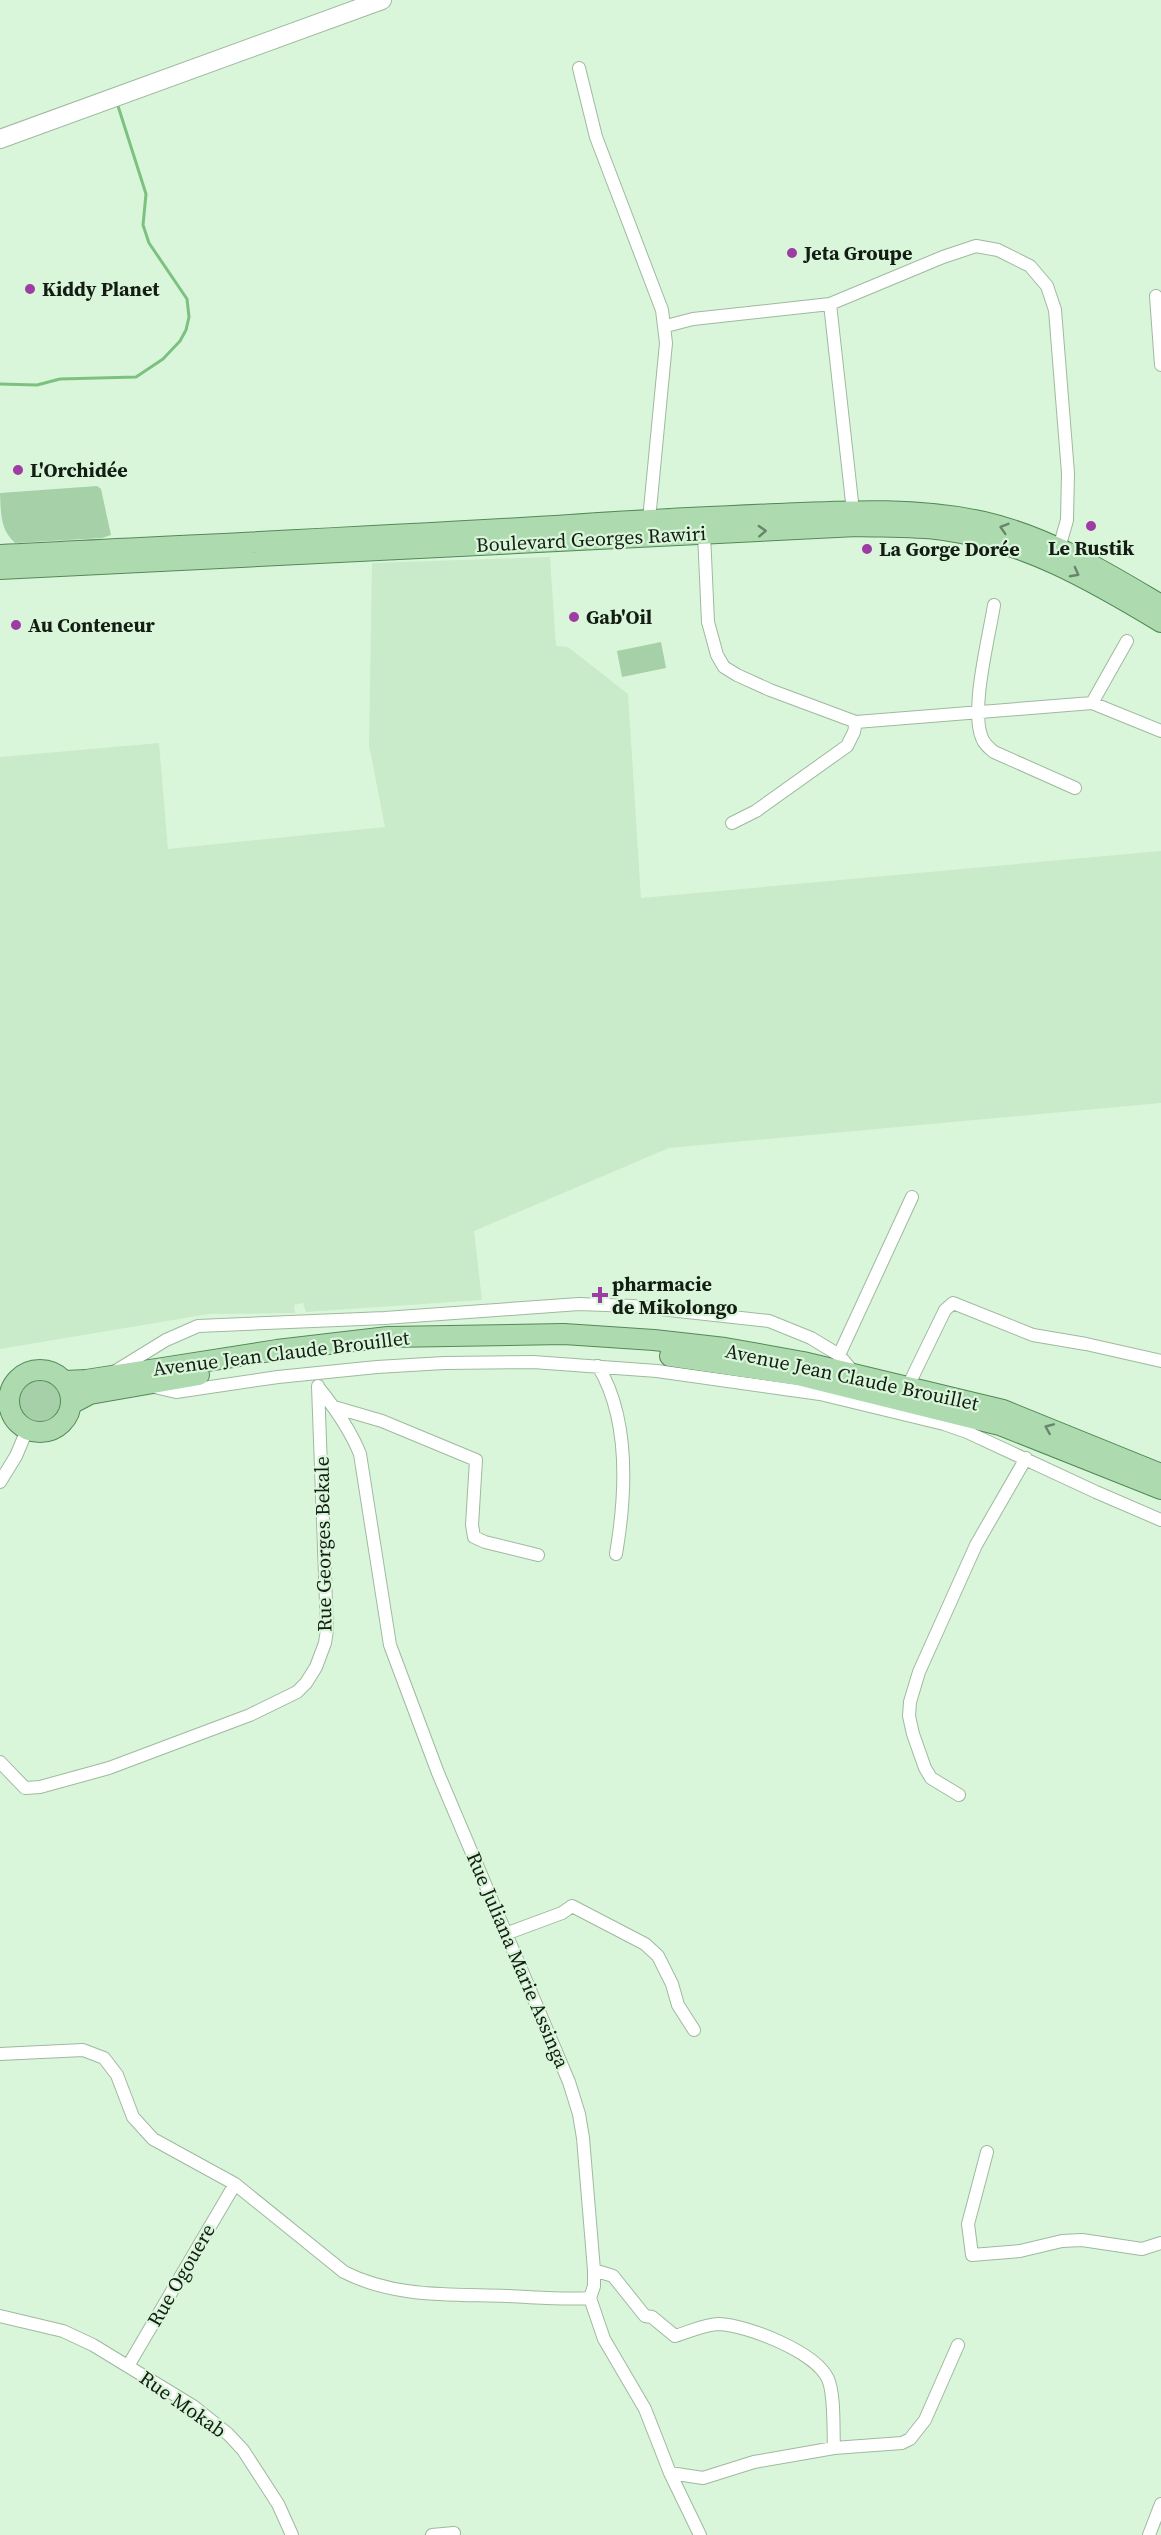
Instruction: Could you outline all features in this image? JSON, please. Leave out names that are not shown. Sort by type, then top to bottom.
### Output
[{"type":"main road","points":[[0,139],[382,0]]},
{"type":"main road","name":"Boulevard Georges Rawiri","points":[[0,555],[649,520],[853,511],[905,512],[968,519],[1002,527],[1059,548],[1161,605]]},
{"type":"main road","name":"Boulevard Georges Rawiri","points":[[0,569],[857,526],[922,528],[968,534],[1013,547],[1060,565],[1161,622]]},
{"type":"main road","name":"Avenue Jean Claude Brouillet","points":[[65,1381],[332,1342],[388,1337],[564,1334],[692,1344],[803,1362],[1003,1410],[1161,1474]]},
{"type":"main road","name":"Avenue Jean Claude Brouillet","points":[[71,1404],[90,1394],[309,1358],[431,1348],[531,1346],[692,1358],[798,1375],[1000,1425],[1161,1490]]},
{"type":"main road","points":[[49,1371],[65,1381],[71,1404],[68,1416],[54,1429],[45,1432],[27,1430],[16,1421],[5,1405],[15,1383],[30,1372],[49,1371]]},
{"type":"street","points":[[579,68],[596,137],[657,294],[666,326],[666,350],[649,520]]},
{"type":"street","points":[[666,326],[693,319],[830,304],[943,257],[976,246],[998,250],[1018,259],[1039,275],[1053,297],[1068,495],[1067,520],[1059,548]]},
{"type":"street","points":[[1156,296],[1161,365]]},
{"type":"street","points":[[830,304],[853,511]]},
{"type":"street","points":[[704,534],[708,622],[711,639],[724,667],[770,690],[856,722],[1092,703],[1161,731]]},
{"type":"street","points":[[994,605],[977,713],[981,736],[994,752],[1075,788]]},
{"type":"street","points":[[1092,703],[1127,640]]},
{"type":"street","points":[[732,823],[756,811],[847,746],[856,722]]},
{"type":"street","points":[[839,1355],[912,1197]]},
{"type":"street","points":[[908,1386],[945,1310],[953,1303],[1033,1335],[1161,1361]]},
{"type":"street","points":[[109,1376],[166,1340],[198,1326],[385,1318],[579,1304],[663,1308],[769,1321],[811,1338],[839,1355],[854,1373]]},
{"type":"street","points":[[144,1385],[176,1392],[317,1372],[444,1363],[533,1362],[657,1371],[819,1394],[944,1424],[1026,1458],[1161,1520]]},
{"type":"street","points":[[598,1366],[615,1402],[620,1433],[624,1499],[616,1554]]},
{"type":"street","name":"Rue Georges Bekale","points":[[0,1762],[25,1788],[40,1787],[109,1768],[250,1715],[297,1692],[306,1683],[325,1643],[327,1630],[317,1372]]},
{"type":"street","name":"Rue Juliana Marie Assinga","points":[[318,1387],[354,1438],[360,1455],[390,1644],[438,1773],[508,1933],[569,2082],[579,2114],[594,2270],[590,2298],[604,2339],[645,2409],[670,2473],[700,2535]]},
{"type":"street","points":[[334,1407],[382,1421],[476,1460],[472,1525],[474,1537],[485,1542],[538,1555]]},
{"type":"street","points":[[0,1482],[16,1456],[27,1430]]},
{"type":"street","points":[[959,1795],[931,1778],[925,1768],[913,1734],[909,1716],[910,1702],[919,1672],[972,1552],[1026,1458]]},
{"type":"street","points":[[508,1933],[562,1913],[572,1906],[627,1934],[645,1944],[658,1956],[672,1984],[678,2005],[694,2030]]},
{"type":"street","points":[[0,2054],[83,2050],[94,2053],[111,2065],[133,2117],[153,2139],[235,2184],[344,2272],[375,2286],[407,2292],[590,2298]]},
{"type":"street","points":[[987,2152],[968,2224],[972,2254],[1020,2251],[1062,2241],[1082,2241],[1142,2249],[1161,2243]]},
{"type":"street","name":"Rue Ogouere","points":[[128,2366],[235,2184]]},
{"type":"street","points":[[594,2270],[613,2276],[645,2316],[652,2317],[675,2336],[717,2324],[743,2328],[772,2339],[810,2360],[828,2379],[834,2448]]},
{"type":"street","name":"Rue Mokab","points":[[0,2316],[63,2331],[128,2366],[193,2406],[228,2434],[243,2450],[278,2504],[292,2535]]},
{"type":"street","points":[[670,2473],[702,2478],[754,2462],[834,2448],[902,2443],[910,2439],[926,2420],[958,2345]]},
{"type":"street","points":[[1149,2535],[1161,2504]]},
{"type":"street","points":[[432,2535],[454,2533]]},
{"type":"shaded area","points":[[97,486],[101,489],[111,535],[102,538],[15,543],[6,532],[2,521],[0,493]]},
{"type":"shaded area","points":[[550,557],[556,646],[568,647],[628,694],[641,898],[1161,851],[1161,1103],[669,1148],[474,1231],[482,1300],[306,1312],[303,1303],[294,1305],[295,1313],[209,1314],[0,1349],[0,757],[159,743],[168,849],[385,827],[369,745],[372,563]]},
{"type":"shaded area","points":[[661,642],[666,668],[622,677],[617,651]]},
{"type":"shaded area","points":[[41,1378],[57,1385],[64,1401],[57,1417],[41,1424],[25,1417],[18,1401],[25,1385]]},
{"type":"waterway","points":[[0,384],[37,385],[60,379],[136,377],[163,359],[180,341],[186,330],[189,317],[187,299],[149,243],[143,225],[146,194],[118,106]]},
{"type":"place","name":"Jeta Groupe","points":[[792,253]]},
{"type":"place","name":"Kiddy Planet","points":[[30,289]]},
{"type":"place","name":"L'Orchidée","points":[[18,470]]},
{"type":"place","name":"Le Rustik","points":[[1091,526]]},
{"type":"place","name":"La Gorge Dorée","points":[[867,549]]},
{"type":"place","name":"Gab'Oil","points":[[574,617]]},
{"type":"place","name":"Au Conteneur","points":[[16,625]]},
{"type":"place","name":"pharmacie de Mikolongo","points":[[600,1295]]}]
